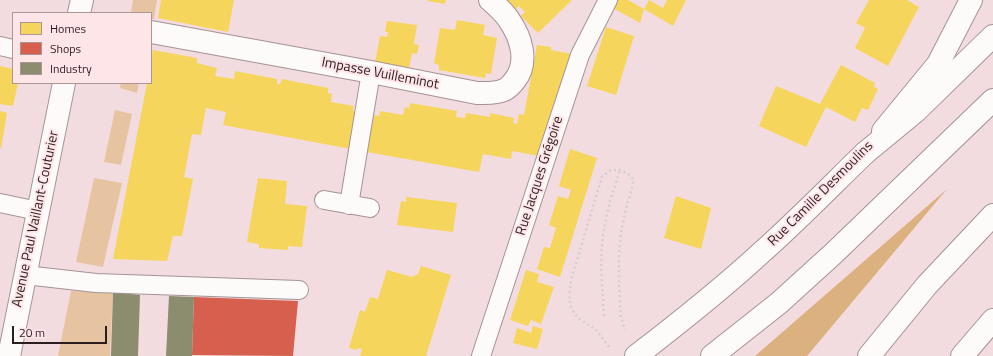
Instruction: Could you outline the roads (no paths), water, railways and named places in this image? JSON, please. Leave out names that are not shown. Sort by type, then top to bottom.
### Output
[{"type":"main road","points":[[80,12],[82,0]]},
{"type":"main road","name":"Impasse Vuilleminot","points":[[152,32],[371,72],[476,93],[496,93],[511,85],[521,71],[522,53],[520,41],[509,19],[490,0]]},
{"type":"main road","name":"Rue Camille Desmoulins","points":[[636,356],[716,293],[763,252],[865,153],[938,64],[971,0]]},
{"type":"main road","points":[[865,153],[916,111],[993,36]]},
{"type":"main road","name":"Avenue Paul Vaillant-Couturier","points":[[9,356],[64,84]]},
{"type":"main road","points":[[712,356],[779,303],[834,253],[993,100]]},
{"type":"main road","points":[[869,356],[927,285],[993,215]]},
{"type":"main road","points":[[962,356],[987,326]]},
{"type":"lane","name":"Rue Jacques Grégoire","points":[[481,356],[580,55],[608,0]]},
{"type":"lane","points":[[0,46],[12,49]]},
{"type":"lane","points":[[350,205],[371,72]]},
{"type":"lane","points":[[324,200],[370,208]]},
{"type":"lane","points":[[0,203],[38,211]]},
{"type":"lane","points":[[25,275],[96,283],[299,290]]}]
